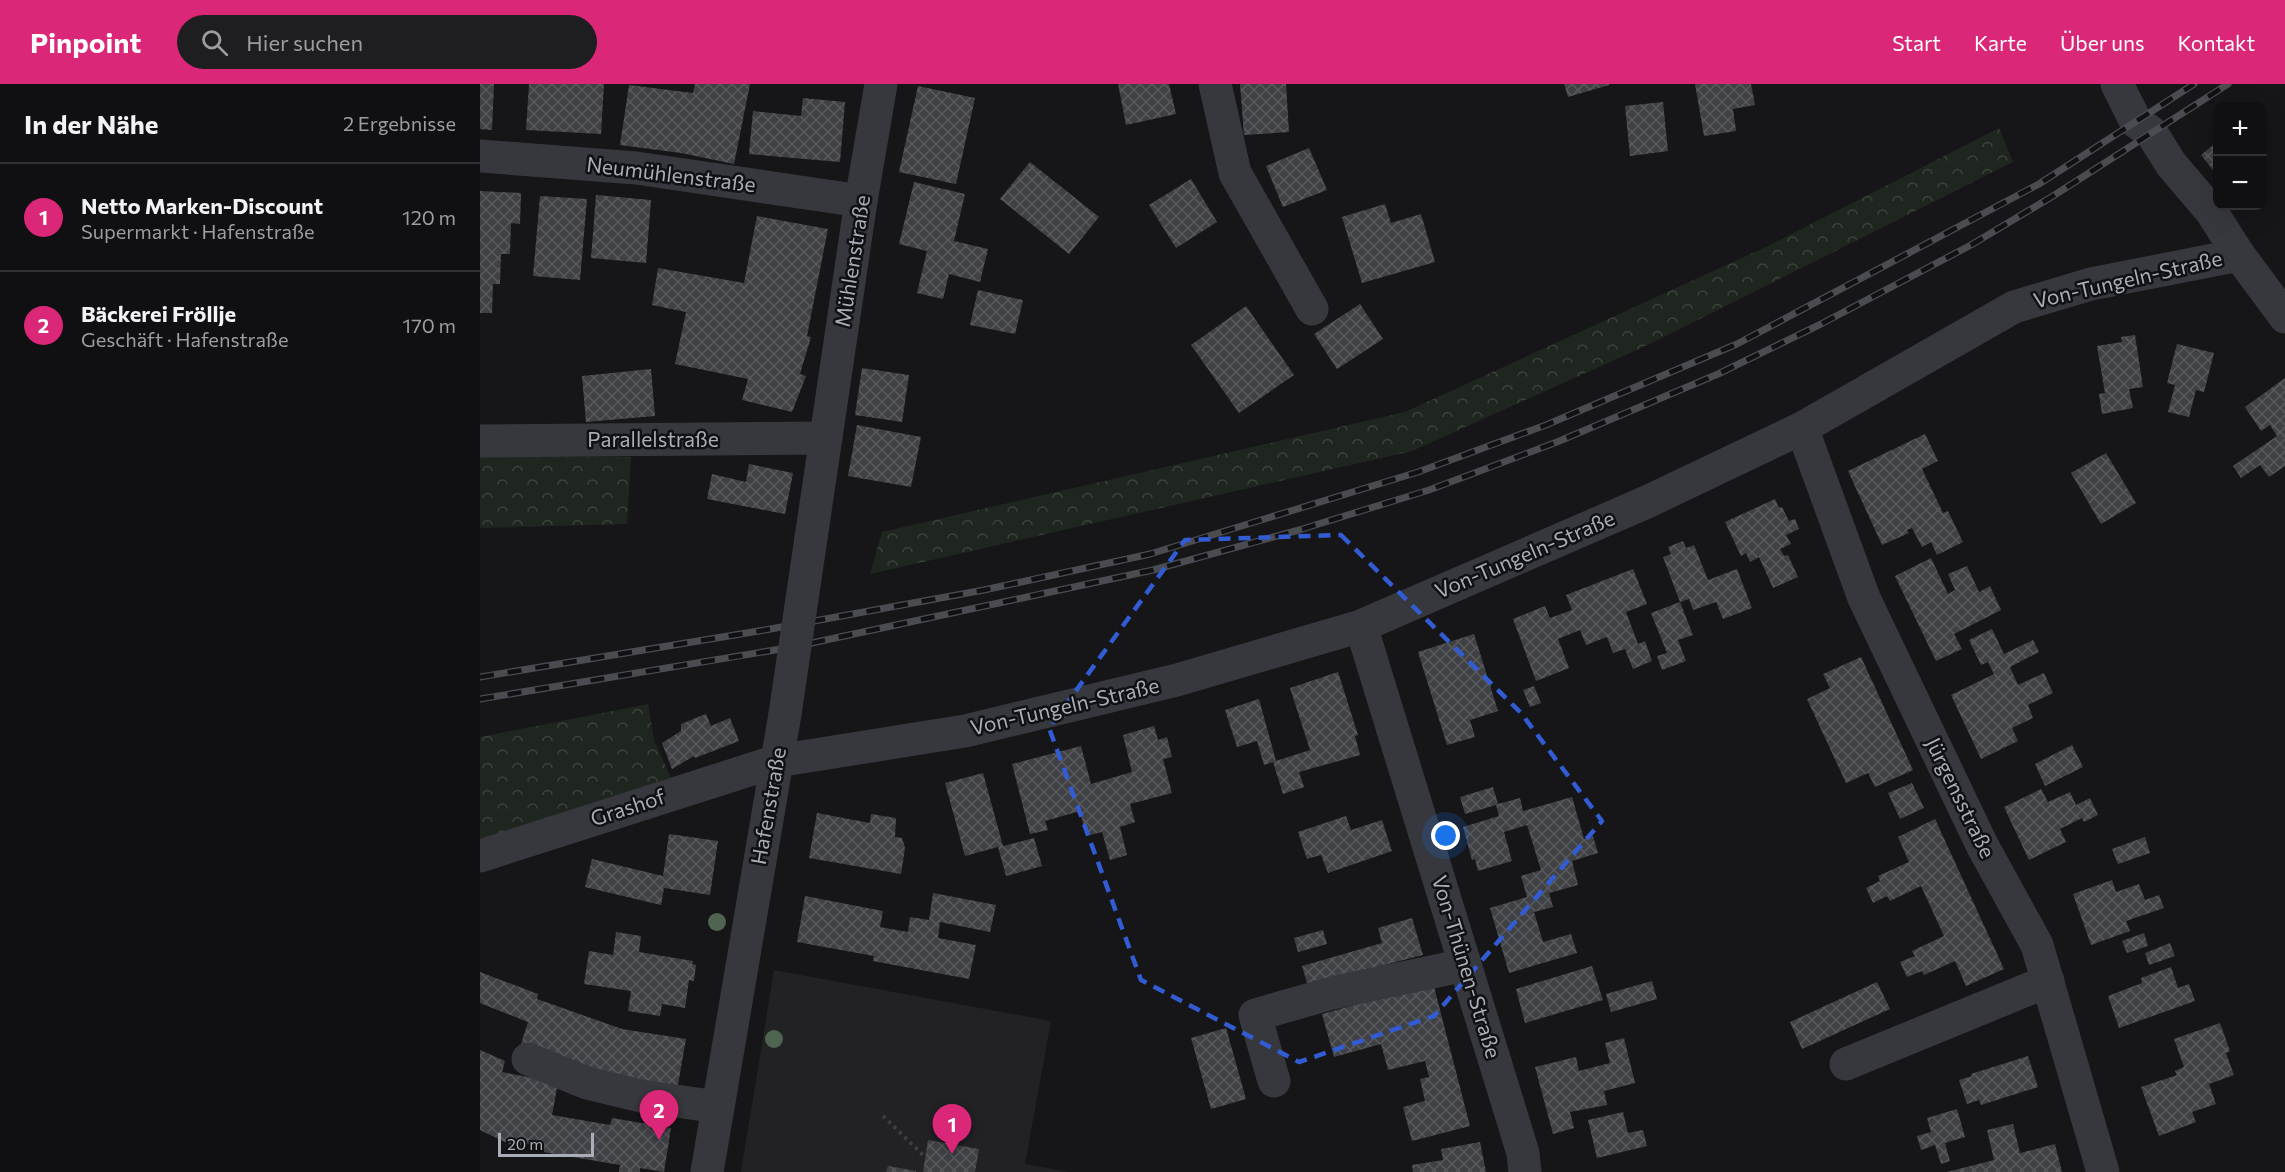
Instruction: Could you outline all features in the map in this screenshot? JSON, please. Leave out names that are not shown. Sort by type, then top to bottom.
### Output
[{"type":"street","name":"Mühlenstraße","points":[[826,438],[861,201],[881,84]]},
{"type":"street","points":[[1215,84],[1235,172],[1312,309]]},
{"type":"street","points":[[2117,84],[2136,122],[2151,132],[2171,164],[2211,211],[2239,255],[2285,316]]},
{"type":"street","name":"Neumühlenstraße","points":[[480,156],[636,168],[861,201]]},
{"type":"street","name":"Von-Tungeln-Straße","points":[[777,761],[965,731],[1177,680],[1361,626],[1649,501],[1802,428],[2014,307],[2091,284],[2239,255]]},
{"type":"street","name":"Jürgensstraße","points":[[1802,428],[1864,598],[1982,845],[2037,945],[2103,1172]]},
{"type":"street","name":"Parallelstraße","points":[[480,441],[826,438]]},
{"type":"street","name":"Hafenstraße","points":[[707,1172],[785,714],[826,438]]},
{"type":"street","name":"Von-Thünen-Straße","points":[[1361,626],[1523,1153],[1525,1172]]},
{"type":"street","name":"Grashof","points":[[480,856],[777,761]]},
{"type":"street","points":[[1274,1081],[1255,1015],[1332,993],[1465,965]]},
{"type":"street","points":[[1846,1064],[2048,981]]},
{"type":"street","points":[[528,1059],[587,1083],[641,1096],[718,1107]]},
{"type":"path","points":[[883,1116],[926,1158]]},
{"type":"highlighted area","points":[[1341,535],[1521,713],[1602,821],[1434,1016],[1299,1062],[1141,980],[1049,728],[1185,540]]},
{"type":"shaded area","points":[[774,970],[1051,1021],[1025,1164],[1069,1172],[741,1172]]},
{"type":"green space","points":[[1999,128],[2013,162],[1650,344],[1412,451],[870,574],[882,532],[1405,412],[1768,246]]},
{"type":"green space","points":[[480,456],[631,457],[627,524],[480,528]]},
{"type":"green space","points":[[648,704],[654,740],[671,778],[480,839],[480,737]]},
{"type":"building","points":[[480,84],[494,84],[492,130],[480,129]]},
{"type":"building","points":[[529,84],[604,84],[601,134],[526,130]]},
{"type":"building","points":[[695,84],[750,84],[734,164],[681,153],[620,145],[629,85],[693,93]]},
{"type":"building","points":[[1118,84],[1169,84],[1176,114],[1126,125]]},
{"type":"building","points":[[1240,84],[1286,84],[1289,132],[1244,135]]},
{"type":"building","points":[[1564,84],[1609,84],[1609,85],[1568,97]]},
{"type":"building","points":[[1695,84],[1751,84],[1755,105],[1733,109],[1736,131],[1704,136]]},
{"type":"building","points":[[918,86],[975,98],[956,184],[899,172]]},
{"type":"building","points":[[803,98],[845,102],[840,162],[749,154],[753,111],[801,116]]},
{"type":"building","points":[[1663,102],[1668,151],[1630,156],[1625,106]]},
{"type":"building","points":[[2213,145],[2213,170],[2201,155]]},
{"type":"building","points":[[1309,148],[1327,190],[1283,207],[1266,166]]},
{"type":"building","points":[[1030,162],[1099,217],[1069,254],[1000,199]]},
{"type":"building","points":[[1191,179],[1217,222],[1176,248],[1149,205]]},
{"type":"building","points":[[914,182],[965,194],[954,241],[988,249],[980,282],[949,274],[943,299],[917,293],[927,251],[899,244]]},
{"type":"building","points":[[480,191],[521,193],[520,224],[511,223],[510,254],[501,254],[500,284],[493,284],[492,313],[480,313]]},
{"type":"building","points":[[596,195],[651,200],[646,263],[591,258]]},
{"type":"building","points":[[540,196],[587,199],[580,280],[533,276]]},
{"type":"building","points":[[1385,204],[1391,223],[1421,214],[1435,262],[1362,283],[1342,217]]},
{"type":"building","points":[[757,216],[828,229],[807,336],[811,337],[800,374],[806,376],[792,412],[742,400],[748,379],[675,364],[686,312],[652,305],[658,268],[744,283]]},
{"type":"building","points":[[978,290],[1023,300],[1015,334],[970,325]]},
{"type":"building","points":[[1360,304],[1383,339],[1337,369],[1314,334]]},
{"type":"building","points":[[1246,306],[1294,375],[1239,413],[1191,345]]},
{"type":"building","points":[[2135,335],[2143,387],[2129,389],[2133,408],[2102,414],[2099,394],[2105,393],[2097,346],[2122,342],[2121,337]]},
{"type":"building","points":[[2177,344],[2214,353],[2204,392],[2196,390],[2189,417],[2168,412],[2175,385],[2167,383]]},
{"type":"building","points":[[862,368],[909,375],[902,422],[855,415]]},
{"type":"building","points":[[651,369],[655,416],[586,422],[582,376]]},
{"type":"building","points":[[2285,378],[2285,466],[2269,477],[2260,465],[2241,478],[2233,466],[2277,436],[2270,425],[2261,431],[2245,407]]},
{"type":"building","points":[[857,425],[921,437],[911,487],[848,476]]},
{"type":"building","points":[[1925,434],[1938,461],[1922,469],[1943,513],[1948,511],[1963,542],[1937,555],[1931,542],[1922,547],[1912,528],[1907,530],[1909,533],[1882,545],[1848,471]]},
{"type":"building","points":[[2106,453],[2136,503],[2101,524],[2071,473]]},
{"type":"building","points":[[749,464],[793,473],[785,514],[707,499],[712,474],[746,482]]},
{"type":"building","points":[[1775,499],[1789,521],[1795,519],[1799,529],[1786,535],[1791,544],[1780,549],[1784,556],[1788,555],[1798,577],[1773,588],[1759,557],[1750,562],[1746,553],[1741,556],[1725,522]]},
{"type":"building","points":[[1683,541],[1686,548],[1694,545],[1708,580],[1737,569],[1752,608],[1723,619],[1716,602],[1693,610],[1689,599],[1680,602],[1663,557],[1671,554],[1668,547]]},
{"type":"building","points":[[1931,558],[1948,594],[1955,590],[1948,574],[1967,566],[1979,592],[1990,586],[2001,610],[1954,634],[1962,649],[1936,661],[1895,576]]},
{"type":"building","points":[[1633,569],[1647,604],[1626,612],[1638,644],[1645,641],[1652,661],[1633,669],[1625,649],[1613,653],[1607,637],[1586,645],[1580,630],[1558,639],[1569,668],[1536,681],[1513,619],[1545,606],[1550,618],[1572,610],[1566,595]]},
{"type":"building","points":[[1680,602],[1693,635],[1678,640],[1686,661],[1662,670],[1657,656],[1667,653],[1651,613]]},
{"type":"building","points":[[1992,629],[2004,654],[2033,640],[2039,652],[2010,667],[2018,685],[2044,673],[2053,693],[2028,705],[2033,718],[2012,728],[2018,741],[1981,759],[1951,695],[1994,674],[1988,662],[1981,665],[1969,640]]},
{"type":"building","points":[[1474,634],[1498,711],[1470,720],[1475,737],[1447,745],[1418,652]]},
{"type":"building","points":[[1861,657],[1913,770],[1875,787],[1868,773],[1846,783],[1807,699],[1830,688],[1823,674]]},
{"type":"building","points":[[1338,672],[1358,735],[1355,736],[1360,755],[1299,772],[1304,787],[1283,794],[1273,762],[1264,765],[1257,741],[1237,747],[1225,710],[1259,699],[1276,761],[1310,750],[1290,688]]},
{"type":"building","points":[[1534,686],[1541,703],[1530,707],[1523,690]]},
{"type":"building","points":[[706,714],[711,726],[730,718],[739,741],[695,758],[694,756],[672,769],[662,743],[681,731],[681,724]]},
{"type":"building","points":[[1154,726],[1158,740],[1167,737],[1172,757],[1163,759],[1172,793],[1130,804],[1135,822],[1120,827],[1127,855],[1110,860],[1102,832],[1086,836],[1080,811],[1045,821],[1048,830],[1030,834],[1012,764],[1081,746],[1091,784],[1132,772],[1123,735]]},
{"type":"building","points":[[2072,745],[2083,767],[2045,786],[2035,764]]},
{"type":"building","points":[[983,773],[1003,846],[1034,838],[1042,866],[1006,876],[998,847],[965,856],[945,783]]},
{"type":"building","points":[[1912,783],[1924,808],[1900,819],[1888,793]]},
{"type":"building","points":[[1493,787],[1498,804],[1520,798],[1523,811],[1572,797],[1584,839],[1593,836],[1598,853],[1572,861],[1578,885],[1549,893],[1553,907],[1534,912],[1543,942],[1571,934],[1577,953],[1509,973],[1490,908],[1527,897],[1521,876],[1541,870],[1527,825],[1504,832],[1512,861],[1478,871],[1475,859],[1472,860],[1463,827],[1499,816],[1496,805],[1465,814],[1460,797]]},
{"type":"building","points":[[2041,789],[2048,802],[2070,792],[2076,805],[2090,798],[2098,815],[2084,822],[2082,818],[2060,829],[2066,842],[2029,860],[2004,807]]},
{"type":"building","points":[[817,813],[870,823],[871,814],[896,818],[895,837],[902,838],[905,848],[901,874],[809,858]]},
{"type":"building","points":[[1346,816],[1351,830],[1382,820],[1392,851],[1328,873],[1321,855],[1307,859],[1298,832]]},
{"type":"building","points":[[1935,819],[2004,969],[1966,986],[1955,961],[1924,975],[1922,971],[1907,977],[1900,962],[1915,956],[1912,951],[1944,936],[1921,886],[1890,901],[1887,896],[1873,903],[1866,888],[1880,881],[1878,876],[1909,862],[1898,837]]},
{"type":"building","points":[[669,834],[718,841],[710,895],[664,888],[661,905],[585,887],[592,859],[663,876]]},
{"type":"building","points":[[2145,837],[2150,853],[2118,864],[2112,849]]},
{"type":"building","points":[[2112,880],[2116,892],[2139,884],[2145,900],[2159,895],[2164,908],[2126,921],[2130,931],[2091,945],[2073,894]]},
{"type":"building","points":[[933,893],[996,905],[990,932],[940,922],[938,938],[976,945],[969,979],[873,961],[874,956],[797,942],[805,896],[883,911],[880,927],[908,932],[910,917],[929,920]]},
{"type":"building","points":[[1412,918],[1423,955],[1357,972],[1309,990],[1302,966],[1382,943],[1378,928]]},
{"type":"building","points":[[1323,930],[1327,944],[1298,952],[1294,938]]},
{"type":"building","points":[[616,932],[641,936],[639,952],[693,961],[692,964],[696,965],[694,981],[689,980],[685,1008],[662,1004],[660,1016],[628,1011],[631,991],[584,984],[589,951],[613,955]]},
{"type":"building","points":[[2144,933],[2148,946],[2127,953],[2122,941]]},
{"type":"building","points":[[2170,943],[2175,956],[2149,965],[2145,953]]},
{"type":"building","points":[[1592,966],[1603,1000],[1525,1023],[1516,989]]},
{"type":"building","points":[[2171,967],[2178,988],[2189,984],[2195,1001],[2119,1028],[2108,996],[2142,983],[2141,978]]},
{"type":"building","points":[[480,972],[538,994],[537,999],[622,1029],[686,1039],[677,1090],[608,1080],[521,1044],[528,1022],[480,1003]]},
{"type":"building","points":[[1432,979],[1470,1126],[1412,1141],[1403,1107],[1425,1101],[1420,1079],[1429,1077],[1425,1061],[1388,1070],[1381,1044],[1334,1057],[1322,1014],[1398,993]]},
{"type":"building","points":[[1652,981],[1657,999],[1611,1012],[1606,994]]},
{"type":"building","points":[[1877,982],[1890,1009],[1802,1049],[1790,1022]]},
{"type":"building","points":[[2220,1023],[2230,1051],[2226,1053],[2234,1075],[2209,1084],[2216,1104],[2192,1112],[2196,1122],[2159,1136],[2141,1087],[2177,1075],[2175,1071],[2184,1067],[2174,1039]]},
{"type":"building","points":[[1226,1028],[1246,1099],[1211,1109],[1191,1038]]},
{"type":"building","points":[[1624,1038],[1635,1083],[1604,1091],[1607,1105],[1570,1112],[1574,1128],[1553,1134],[1535,1067],[1576,1057],[1579,1071],[1610,1063],[1605,1043]]},
{"type":"building","points":[[480,1050],[505,1061],[502,1072],[558,1083],[552,1115],[610,1125],[612,1118],[671,1128],[664,1172],[640,1168],[640,1172],[619,1172],[620,1165],[543,1152],[522,1141],[519,1149],[480,1130]]},
{"type":"building","points":[[2028,1056],[2038,1087],[1981,1105],[1979,1100],[1967,1104],[1959,1080]]},
{"type":"building","points":[[1957,1109],[1965,1137],[1945,1143],[1950,1161],[1941,1164],[1935,1145],[1921,1150],[1917,1136],[1931,1132],[1927,1118]]},
{"type":"building","points":[[1623,1112],[1628,1133],[1643,1130],[1647,1146],[1597,1158],[1588,1120]]},
{"type":"building","points":[[2013,1124],[2020,1153],[2055,1144],[2062,1172],[1947,1172],[1994,1160],[1987,1130]]},
{"type":"building","points":[[928,1140],[979,1149],[975,1172],[923,1172]]},
{"type":"building","points":[[1480,1142],[1486,1172],[1413,1172],[1412,1165],[1443,1160],[1441,1149]]},
{"type":"building","points":[[888,1166],[916,1171],[916,1172],[886,1172]]},
{"type":"railway","points":[[480,677],[765,630],[984,590],[1150,554],[1418,472],[1546,425],[1737,344],[2039,184],[2194,84]]},
{"type":"railway","points":[[480,699],[793,647],[1153,570],[1299,530],[1429,490],[1557,442],[1718,374],[1821,324],[1971,245],[2053,196],[2228,84]]},
{"type":"place","name":"Bäckerei Fröllje","points":[[659,1140]]},
{"type":"place","name":"Netto Marken-Discount","points":[[952,1154]]}]
